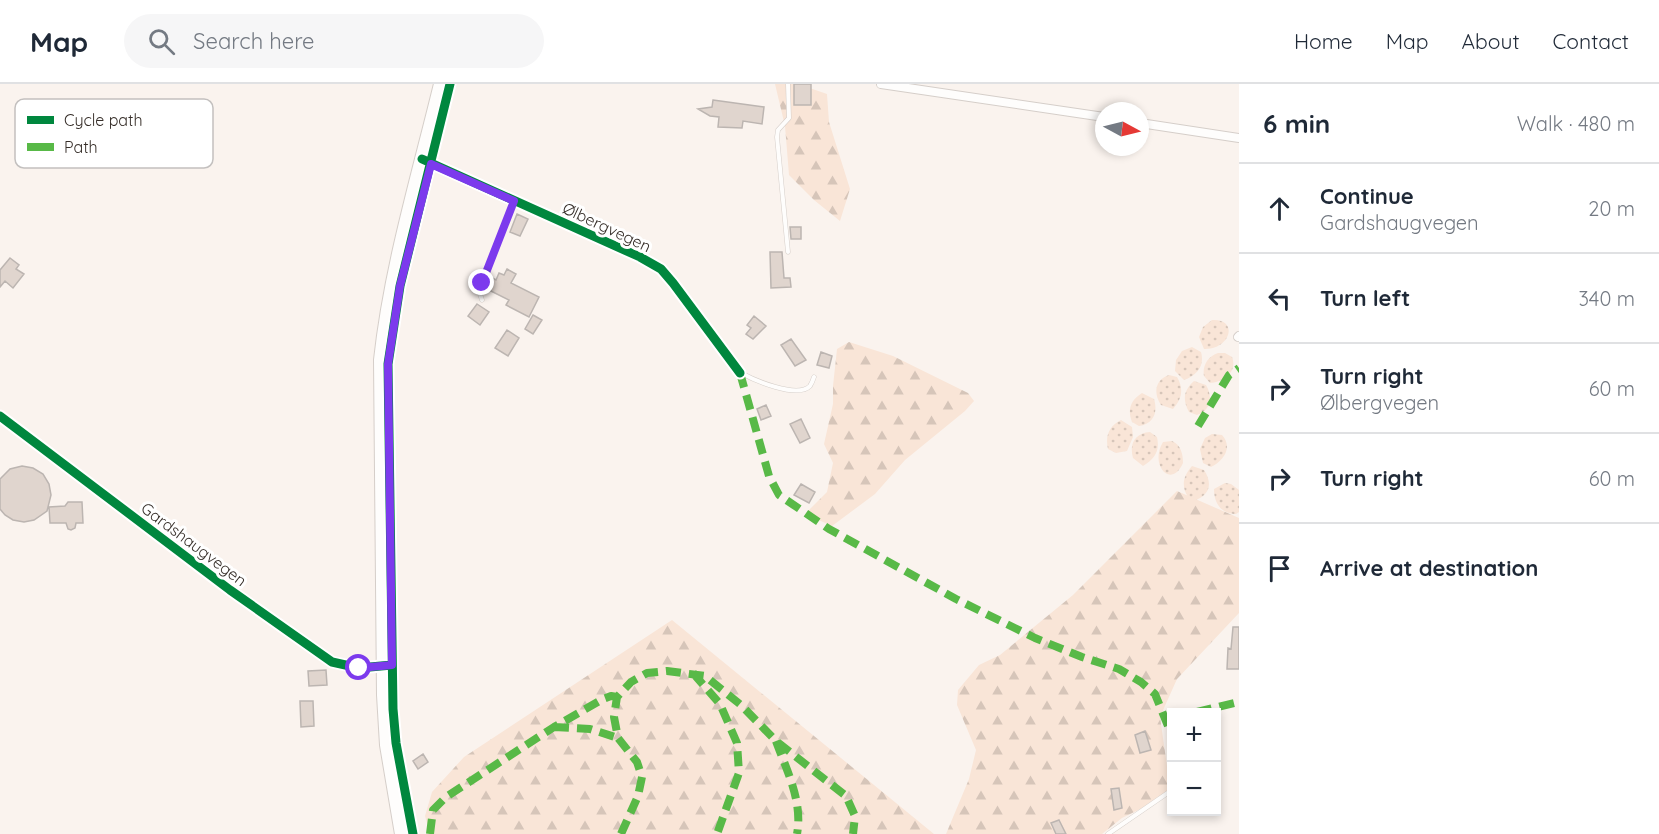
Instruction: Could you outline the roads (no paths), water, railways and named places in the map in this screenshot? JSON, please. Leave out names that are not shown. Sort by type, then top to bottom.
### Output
[{"type":"main road","points":[[401,834],[386,745],[382,666],[380,360],[390,291],[440,84]]},
{"type":"street","points":[[881,84],[1095,116]]},
{"type":"street","points":[[1149,124],[1239,138]]},
{"type":"street","name":"Ølbergvegen","points":[[422,159],[640,257],[661,269],[740,372]]},
{"type":"street","name":"Gardshaugvegen","points":[[0,416],[230,590],[332,662],[359,668],[382,666]]},
{"type":"lane","points":[[788,84],[789,118],[778,130],[777,136],[788,252]]},
{"type":"lane","points":[[482,300],[480,294],[482,283],[514,201]]},
{"type":"lane","points":[[740,372],[759,382],[785,390],[805,389],[810,386],[814,377]]},
{"type":"lane","points":[[1108,834],[1167,793]]}]
